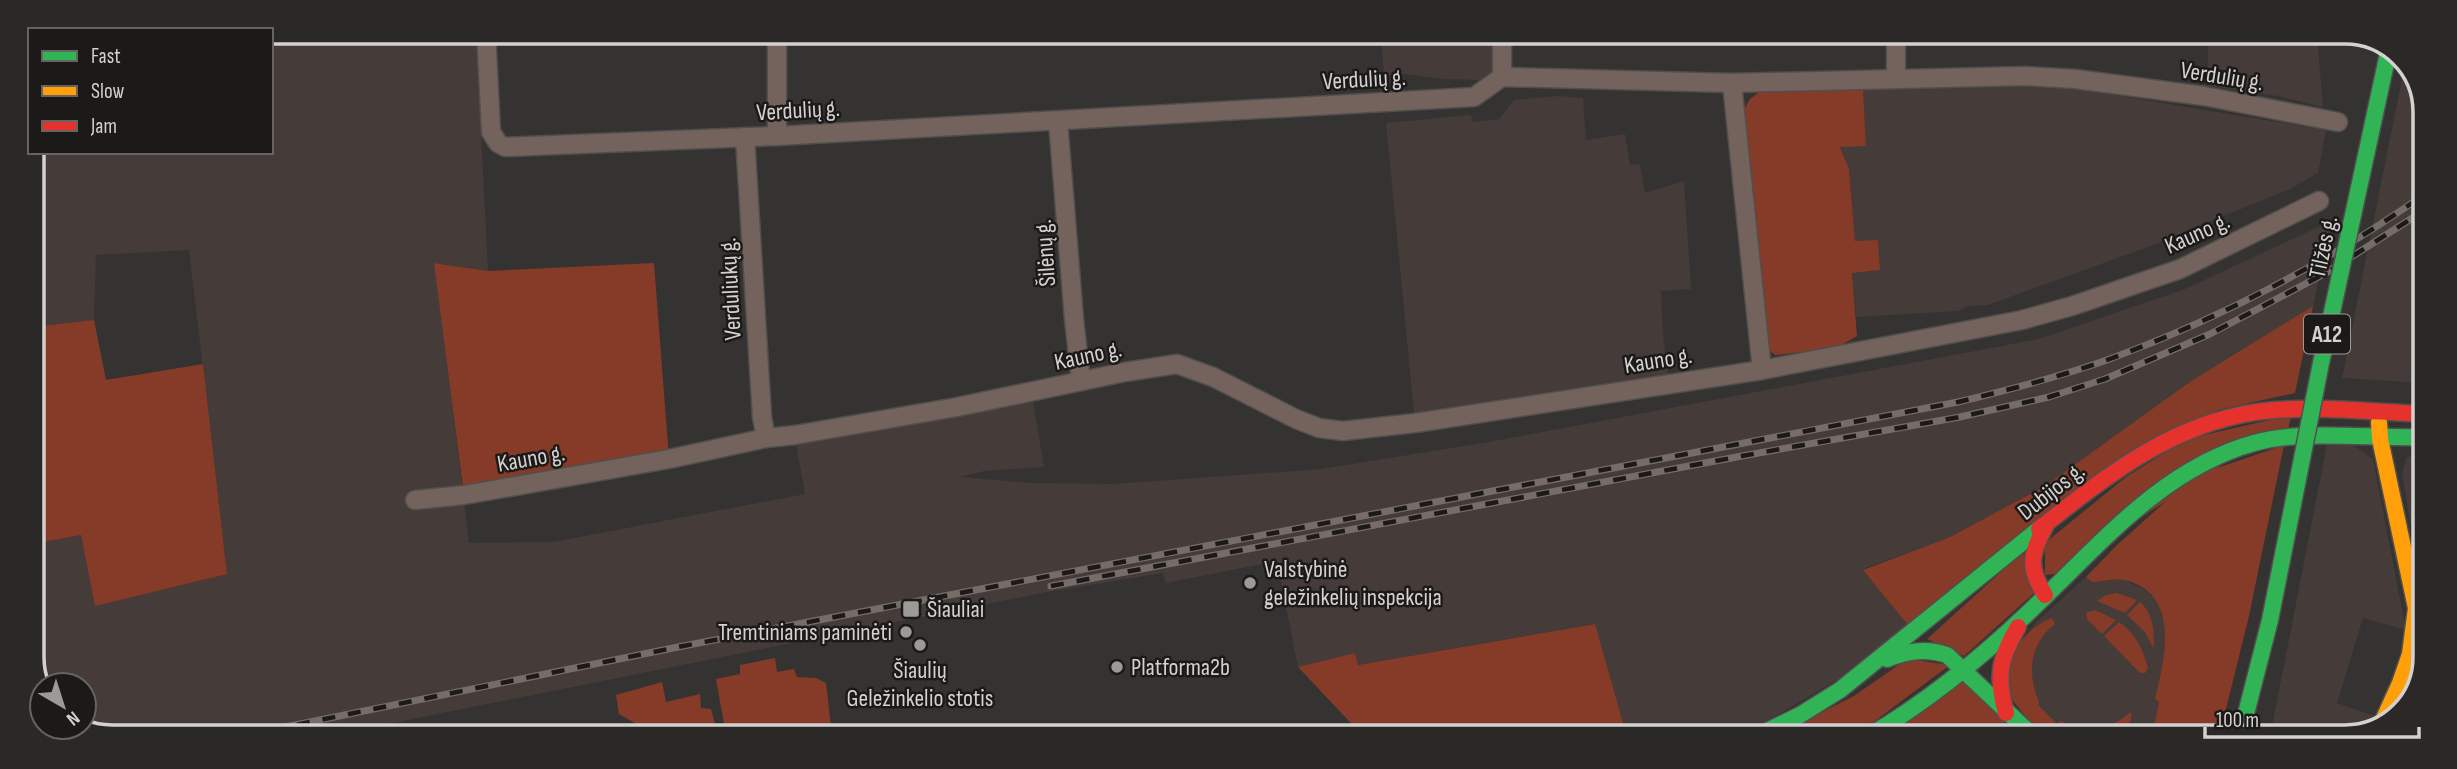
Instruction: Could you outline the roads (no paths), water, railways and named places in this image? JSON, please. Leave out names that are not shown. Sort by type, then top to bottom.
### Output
[{"type":"main road","name":"Tilžės g.","points":[[2243,725],[2270,620],[2321,363],[2387,58]]},
{"type":"main road","name":"Dubijos g.","points":[[1780,725],[1800,715],[1874,664],[2048,522],[2110,474],[2161,441],[2221,418],[2290,407],[2413,414]]},
{"type":"main road","points":[[2378,413],[2380,439],[2413,582]]},
{"type":"main road","points":[[1885,725],[1922,701],[1962,669],[2028,612],[2140,505],[2172,480],[2222,454],[2253,443],[2290,437],[2413,438]]},
{"type":"main road","points":[[2394,498],[2404,459],[2413,450]]},
{"type":"main road","points":[[2045,595],[2033,579],[2032,557],[2035,545],[2048,522]]},
{"type":"main road","points":[[2006,713],[1998,687],[2002,659],[2007,645],[2028,612]]},
{"type":"main road","name":"Tilžės g.","points":[[2256,725],[2270,620]]},
{"type":"main road","points":[[2389,709],[2404,676],[2413,644]]},
{"type":"main road","points":[[1874,664],[1906,651],[1923,649],[1947,655],[2020,725]]},
{"type":"main road","points":[[2235,725],[2246,709]]},
{"type":"street","name":"Verdulių g.","points":[[487,44],[491,132],[498,143],[506,147],[777,136],[1474,97],[1502,77],[1732,83],[2025,76],[2075,79],[2204,96],[2338,121]]},
{"type":"street","points":[[777,44],[777,136]]},
{"type":"street","points":[[1502,44],[1502,77]]},
{"type":"street","points":[[1896,44],[1896,77]]},
{"type":"street","points":[[1732,83],[1762,370]]},
{"type":"street","name":"Šilėnų g.","points":[[1058,121],[1081,381]]},
{"type":"street","name":"Verduliukų g.","points":[[745,137],[762,417],[766,438]]},
{"type":"street","name":"Kauno g.","points":[[415,500],[464,495],[655,462],[766,438],[1020,396],[1081,381],[1177,365],[1213,377],[1296,419],[1319,428],[1343,430],[1415,422],[1762,370],[2022,320],[2071,306],[2180,269],[2319,201]]},
{"type":"railway","points":[[295,725],[678,647],[1958,402],[2089,366],[2149,344],[2231,308],[2311,266],[2413,202]]},
{"type":"railway","points":[[1051,586],[1960,417],[2049,397],[2105,379],[2210,334],[2326,273],[2413,218]]},
{"type":"place","name":"Valstybinė geležinkelių inspekcija","points":[[1250,583]]},
{"type":"place","name":"Šiauliai","points":[[911,609]]},
{"type":"place","name":"Tremtiniams paminėti","points":[[906,632]]},
{"type":"place","name":"Šiaulių Geležinkelio stotis","points":[[920,645]]},
{"type":"place","name":"Platforma2b","points":[[1117,667]]}]
